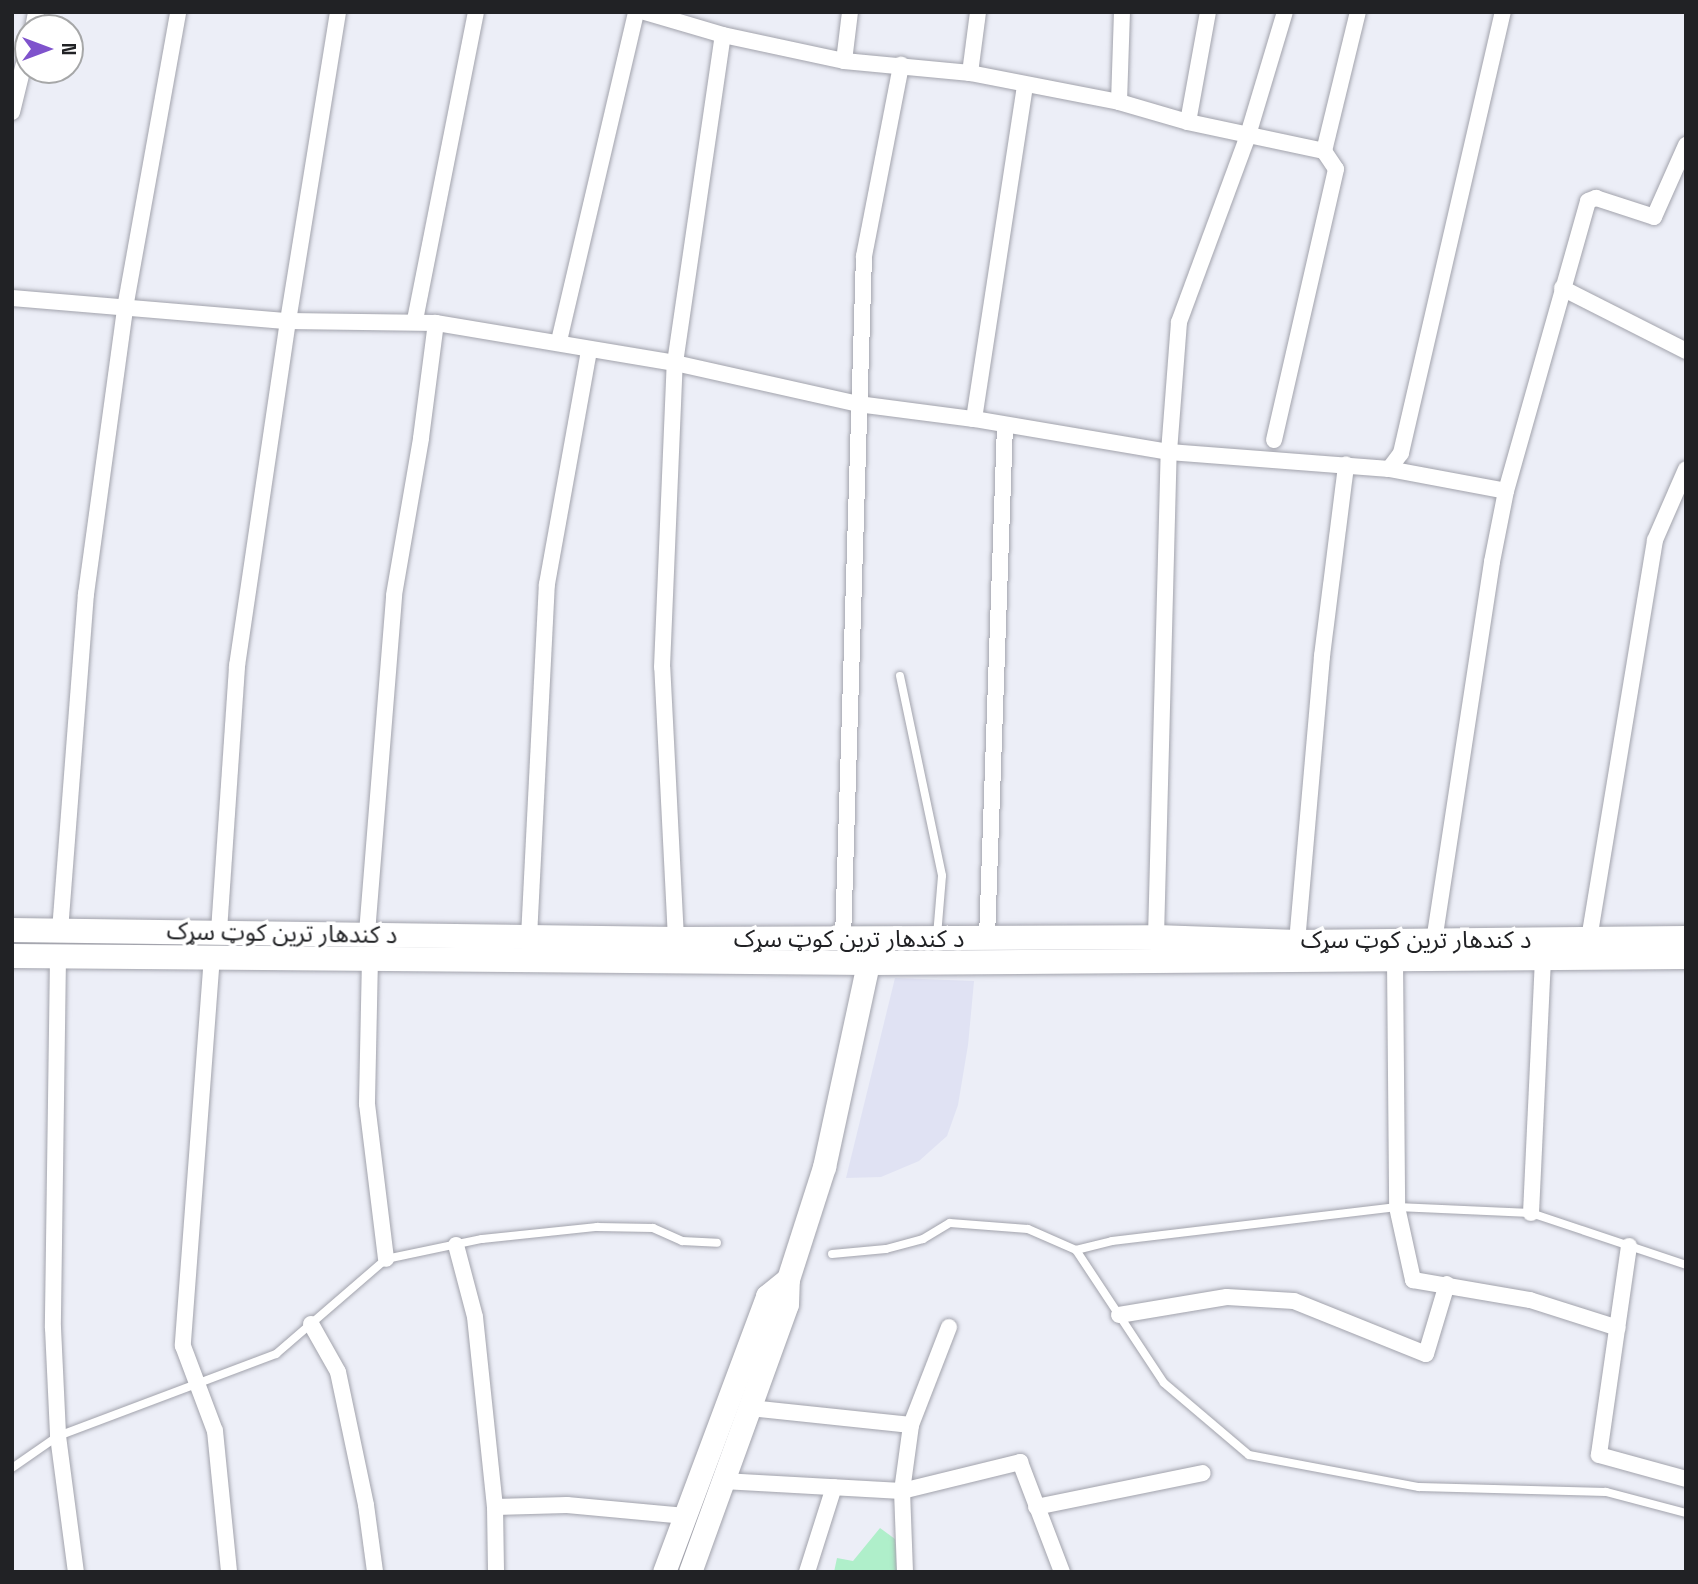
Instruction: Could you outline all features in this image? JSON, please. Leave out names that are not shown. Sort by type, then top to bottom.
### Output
[{"type":"main road","name":"د کندهار ترين کوټ سړک","points":[[12,930],[529,937],[561,948],[1395,960],[1686,957]]},
{"type":"main road","name":"د کندهار ترين کوټ سړک","points":[[12,956],[370,958],[676,939],[843,939],[871,951],[937,938],[1156,937],[1297,942],[1686,939]]},
{"type":"main road","points":[[690,1572],[787,1304],[788,1279],[824,1167],[871,951]]},
{"type":"main road","points":[[664,1572],[768,1296],[788,1279]]},
{"type":"street","points":[[60,930],[86,594],[125,308],[178,12]]},
{"type":"street","points":[[219,931],[237,667],[288,321],[338,12]]},
{"type":"street","points":[[415,320],[476,12]]},
{"type":"street","points":[[559,341],[636,12]]},
{"type":"street","points":[[645,12],[695,19],[723,35],[844,61],[970,73],[1119,102],[1188,122],[1324,151],[1336,169],[1274,440]]},
{"type":"street","points":[[844,61],[850,12]]},
{"type":"street","points":[[970,73],[978,12]]},
{"type":"street","points":[[1119,102],[1122,12]]},
{"type":"street","points":[[1188,122],[1208,12]]},
{"type":"street","points":[[1156,937],[1169,452],[1179,322],[1248,135],[1285,12]]},
{"type":"street","points":[[1324,151],[1358,12]]},
{"type":"street","points":[[1389,469],[1401,453],[1503,12]]},
{"type":"street","points":[[676,939],[662,667],[674,363],[723,35]]},
{"type":"street","points":[[843,939],[864,256],[901,65]]},
{"type":"street","points":[[12,112],[19,84]]},
{"type":"street","points":[[974,419],[1025,85]]},
{"type":"street","points":[[1434,940],[1492,562],[1506,491],[1588,201],[1596,198],[1654,217],[1686,145]]},
{"type":"street","points":[[1562,288],[1686,351]]},
{"type":"street","points":[[12,298],[288,321],[415,320],[559,341],[589,351],[674,363],[858,404],[974,419],[1169,452],[1389,469],[1506,491]]},
{"type":"street","points":[[368,933],[394,595],[421,438],[436,323]]},
{"type":"street","points":[[529,937],[547,584],[589,351]]},
{"type":"street","points":[[987,938],[1005,425]]},
{"type":"street","points":[[1297,942],[1322,656],[1346,466]]},
{"type":"street","points":[[1589,939],[1655,540],[1686,470]]},
{"type":"street","points":[[212,956],[183,1346],[215,1431],[229,1572]]},
{"type":"street","points":[[58,957],[53,1328],[58,1436],[76,1572]]},
{"type":"street","points":[[1531,1213],[1543,957]]},
{"type":"street","points":[[370,958],[367,1104],[386,1259]]},
{"type":"street","points":[[1395,960],[1397,1207],[1413,1280],[1530,1300],[1618,1328]]},
{"type":"street","points":[[456,1245],[475,1317],[495,1507],[496,1572]]},
{"type":"street","points":[[1629,1246],[1600,1455],[1686,1479]]},
{"type":"street","points":[[1119,1315],[1227,1297],[1294,1301],[1426,1354],[1447,1284]]},
{"type":"street","points":[[311,1324],[338,1372],[366,1505],[375,1572]]},
{"type":"street","points":[[905,1572],[902,1491],[911,1426],[949,1327]]},
{"type":"street","points":[[750,1408],[911,1426]]},
{"type":"street","points":[[723,1481],[902,1491],[1020,1462],[1062,1572]]},
{"type":"street","points":[[1036,1507],[1203,1473]]},
{"type":"street","points":[[807,1572],[834,1487]]},
{"type":"street","points":[[495,1507],[567,1505],[685,1516]]},
{"type":"lane","points":[[900,676],[942,876],[937,938]]},
{"type":"lane","points":[[1076,1250],[1112,1241],[1397,1207],[1531,1213],[1686,1265]]},
{"type":"lane","points":[[832,1254],[886,1249],[923,1239],[950,1223],[1028,1228],[1076,1250],[1164,1383],[1249,1455],[1419,1487],[1606,1492],[1686,1513]]},
{"type":"lane","points":[[12,1468],[58,1436],[276,1354],[386,1259],[456,1245],[597,1227],[653,1228],[681,1241],[717,1243]]},
{"type":"shaded area","points":[[895,978],[974,981],[968,1045],[958,1105],[947,1136],[919,1161],[881,1177],[846,1178]]},
{"type":"green space","points":[[880,1528],[895,1539],[897,1572],[834,1572],[837,1558],[853,1561]]}]
